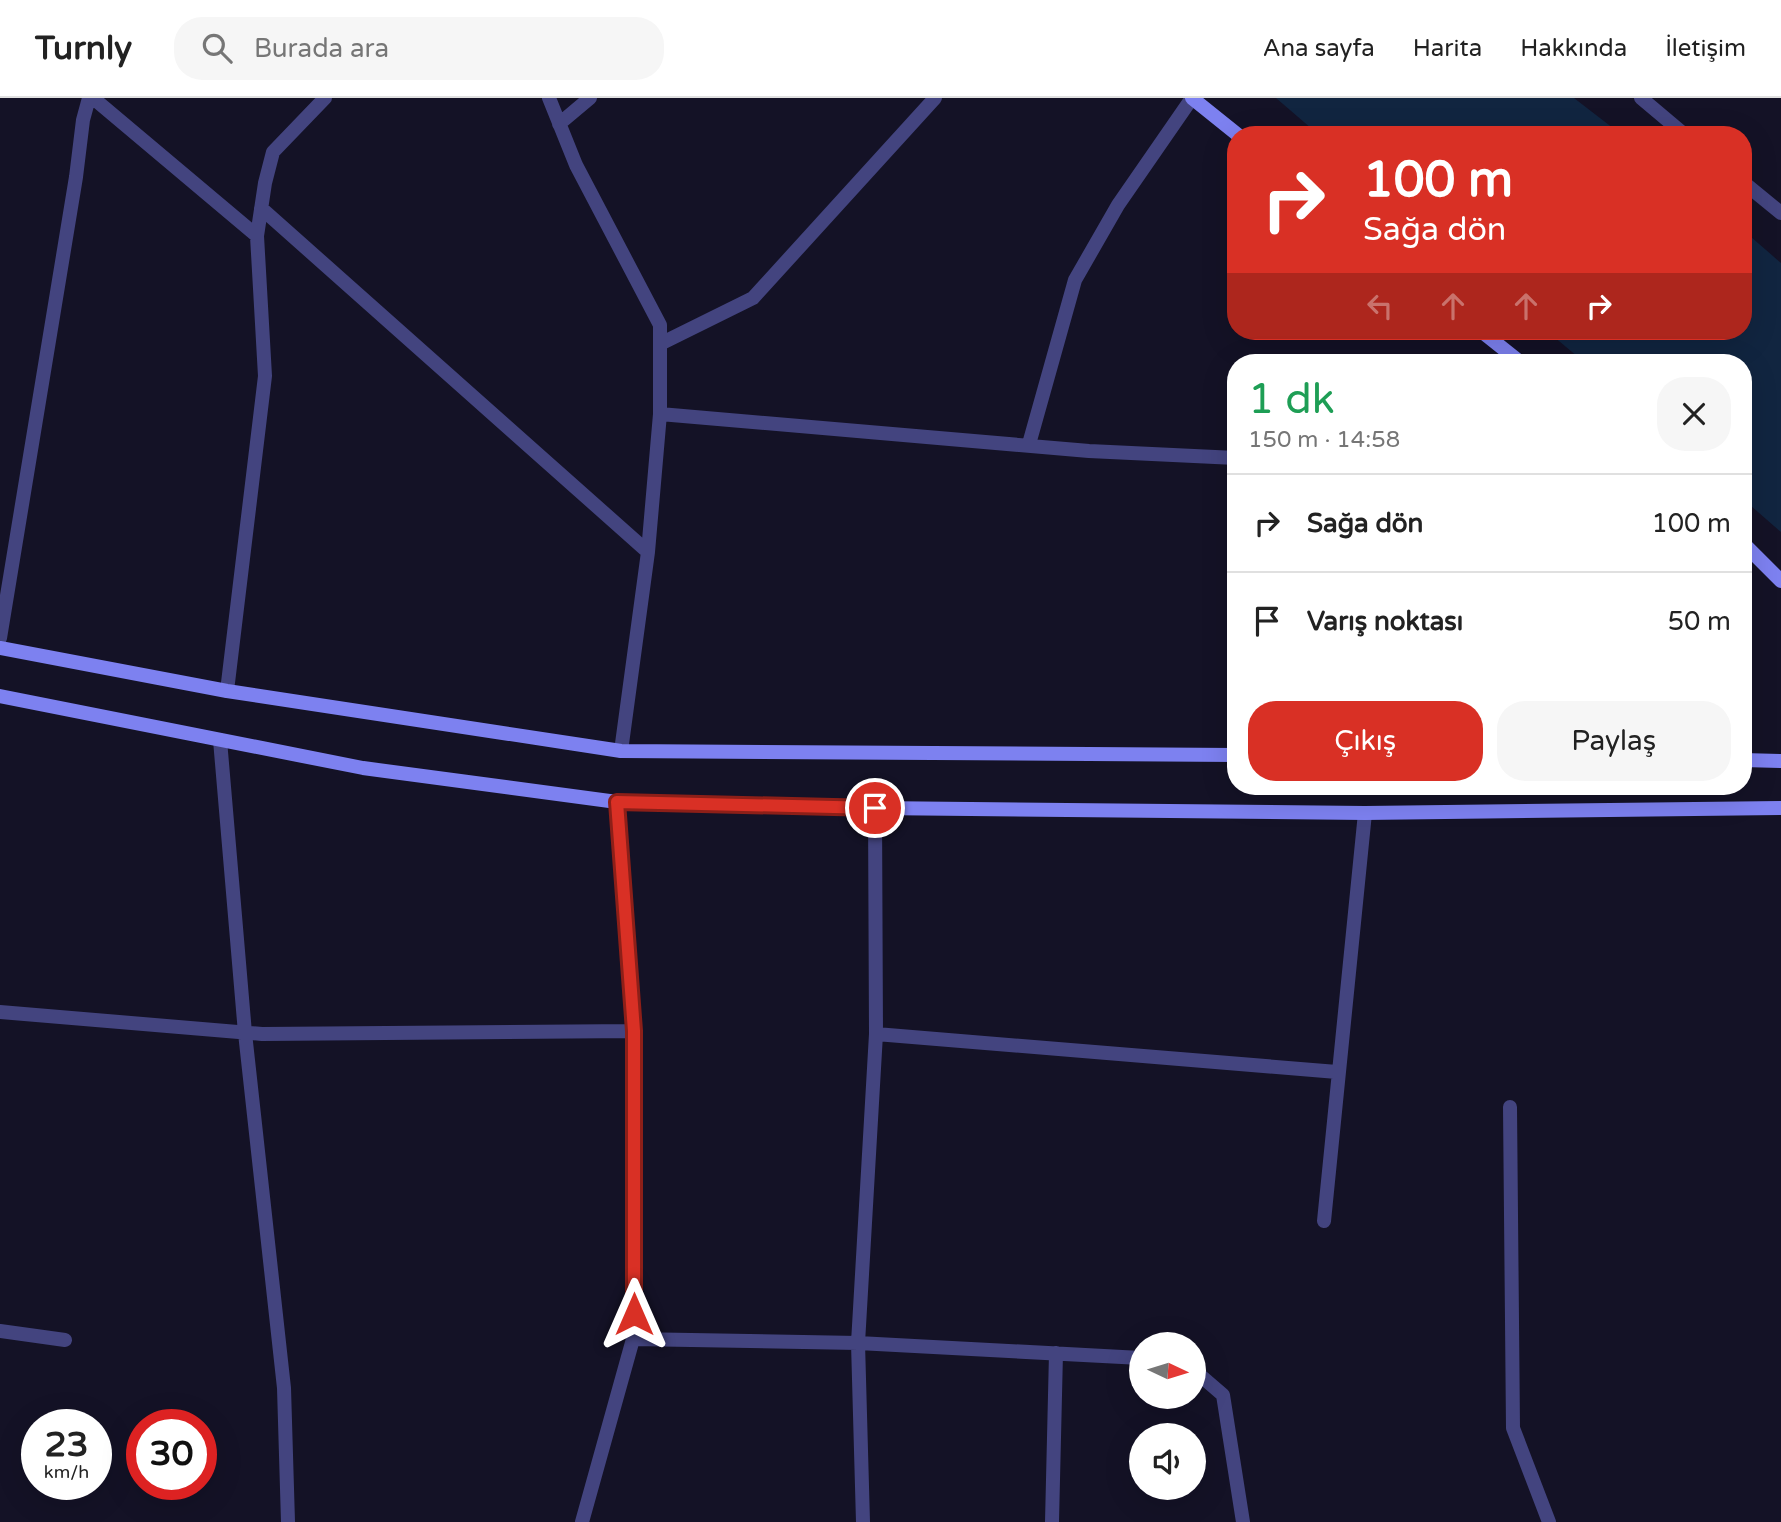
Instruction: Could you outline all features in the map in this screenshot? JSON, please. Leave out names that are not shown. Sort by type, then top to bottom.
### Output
[{"type":"main road","points":[[1192,98],[1227,126]]},
{"type":"main road","points":[[1492,340],[1510,354]]},
{"type":"main road","points":[[1752,552],[1781,581]]},
{"type":"main road","points":[[0,648],[227,691],[621,751],[1227,755]]},
{"type":"main road","points":[[0,696],[363,768],[617,802],[875,808],[1365,813],[1781,808]]},
{"type":"main road","points":[[1752,760],[1781,761]]},
{"type":"street","points":[[0,638],[74,190],[83,120],[91,98],[257,236]]},
{"type":"street","points":[[227,691],[265,376],[257,236],[261,208],[273,152],[325,98]]},
{"type":"street","points":[[549,98],[576,164],[660,325],[660,414],[648,552],[621,751]]},
{"type":"street","points":[[559,124],[590,98]]},
{"type":"street","points":[[660,344],[753,298],[935,98]]},
{"type":"street","points":[[1029,444],[1075,279],[1118,205],[1192,98]]},
{"type":"street","points":[[1640,98],[1674,126]]},
{"type":"street","points":[[1752,189],[1781,213]]},
{"type":"street","points":[[261,208],[648,552]]},
{"type":"street","points":[[660,414],[1089,451],[1227,458]]},
{"type":"street","points":[[220,740],[246,1033],[284,1388],[288,1522]]},
{"type":"street","points":[[582,1522],[633,1339],[634,1031],[617,802]]},
{"type":"street","points":[[863,1522],[858,1343],[876,1034],[875,808]]},
{"type":"street","points":[[1324,1222],[1365,813]]},
{"type":"street","points":[[0,1012],[246,1033],[634,1031]]},
{"type":"street","points":[[876,1034],[1337,1072]]},
{"type":"street","points":[[1510,1107],[1513,1428],[1549,1522]]},
{"type":"street","points":[[0,1331],[65,1340]]},
{"type":"street","points":[[633,1339],[858,1343],[1129,1357]]},
{"type":"street","points":[[1052,1522],[1056,1353]]},
{"type":"street","points":[[1206,1380],[1223,1395],[1242,1522]]},
{"type":"water","points":[[1276,98],[1574,98],[1610,126],[1309,126]]},
{"type":"water","points":[[1752,238],[1781,263],[1781,532],[1752,507],[1752,354],[1574,354],[1558,340],[1752,340]]},
{"type":"route","points":[[634,1314],[634,1031],[617,802],[875,808]]}]
